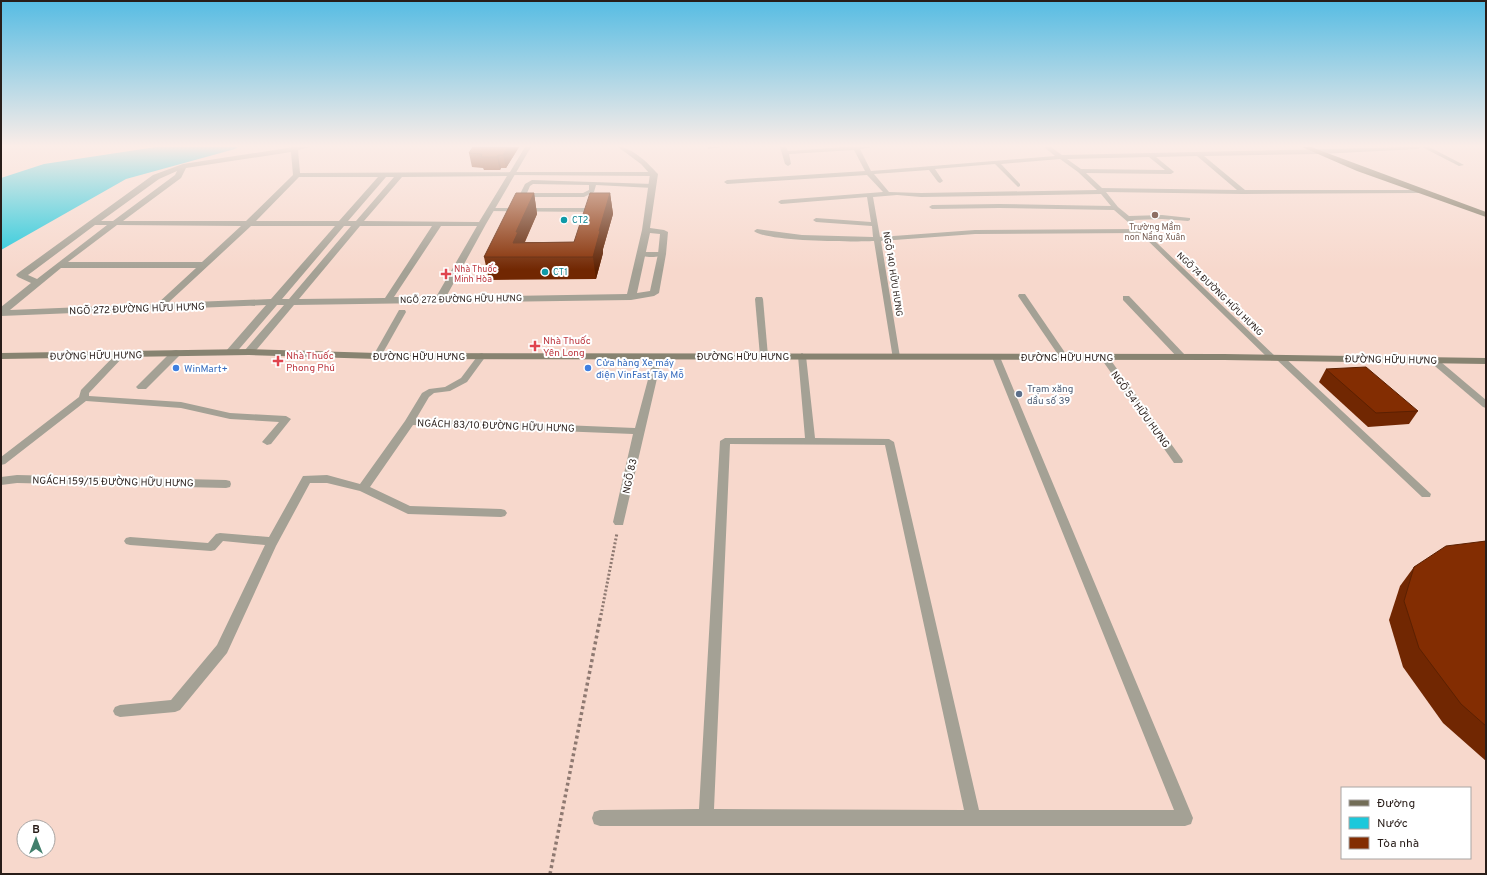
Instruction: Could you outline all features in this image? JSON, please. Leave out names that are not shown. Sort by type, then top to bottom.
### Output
[{"type":"main road","points":[[1413,188],[1486,215]]},
{"type":"main road","name":"ĐƯỜNG HỮU HƯNG","points":[[1,356],[249,352],[377,356],[802,356],[996,358],[1182,357],[1432,359],[1486,361]]},
{"type":"street","points":[[37,282],[21,275],[141,188]]},
{"type":"street","points":[[1,313],[37,282],[162,188]]},
{"type":"street","points":[[159,307],[249,223],[284,188]]},
{"type":"street","points":[[230,353],[272,302],[372,188]]},
{"type":"street","points":[[249,352],[388,188]]},
{"type":"street","points":[[440,299],[504,188]]},
{"type":"street","points":[[631,297],[646,230],[653,188]]},
{"type":"street","points":[[93,223],[249,223],[340,225],[482,224]]},
{"type":"street","points":[[388,300],[438,224]]},
{"type":"street","points":[[646,230],[664,232],[662,254]]},
{"type":"street","name":"NGÕ 272 ĐƯỜNG HỮU HƯNG","points":[[1,313],[291,301],[631,297],[654,293],[662,254]]},
{"type":"street","points":[[59,265],[204,265]]},
{"type":"street","points":[[142,388],[176,353]]},
{"type":"lane","points":[[526,188],[523,194],[527,195],[584,195],[592,191],[592,188]]},
{"type":"lane","points":[[551,195],[555,188]]},
{"type":"lane","points":[[882,188],[888,194]]},
{"type":"lane","name":"NGÕ 74 ĐƯỜNG HỮU HƯNG","points":[[1098,188],[1116,208],[1426,494]]},
{"type":"lane","points":[[1238,188],[1243,192]]},
{"type":"lane","points":[[781,202],[888,194],[921,195],[1101,191],[1243,192],[1419,190]]},
{"type":"lane","name":"NGÕ 140 HỮU HƯNG","points":[[870,195],[896,357]]},
{"type":"lane","points":[[932,207],[999,206],[1116,208]]},
{"type":"lane","points":[[491,210],[604,210]]},
{"type":"lane","points":[[1127,218],[1162,216],[1188,219]]},
{"type":"lane","points":[[816,220],[875,224]]},
{"type":"lane","points":[[757,231],[777,235],[807,237],[878,239],[995,231],[1142,231]]},
{"type":"lane","points":[[641,254],[662,254]]},
{"type":"lane","points":[[1022,296],[1064,357]]},
{"type":"lane","points":[[1126,298],[1182,357]]},
{"type":"lane","points":[[759,300],[764,356]]},
{"type":"lane","points":[[377,356],[402,312]]},
{"type":"lane","points":[[84,398],[84,392],[121,354]]},
{"type":"lane","points":[[410,422],[425,395],[432,391],[447,389],[464,380],[482,356]]},
{"type":"lane","points":[[802,356],[810,440]]},
{"type":"lane","name":"NGÕ 83","points":[[619,522],[639,431],[658,357]]},
{"type":"lane","name":"NGÕ 54 HỮU HƯNG","points":[[1104,357],[1178,461]]},
{"type":"lane","points":[[600,818],[1185,818],[996,358]]},
{"type":"lane","points":[[1432,359],[1486,405]]},
{"type":"lane","points":[[1,462],[84,398],[181,406],[230,416],[286,418],[267,442]]},
{"type":"lane","name":"NGÁCH 83/10 ĐƯỜNG HỮU HƯNG","points":[[363,488],[410,422],[639,431]]},
{"type":"lane","points":[[706,817],[725,441],[810,440],[889,442],[973,817]]},
{"type":"lane","points":[[120,711],[175,706],[222,649],[272,542],[307,479],[327,479],[363,488],[408,510],[502,513]]},
{"type":"lane","name":"NGÁCH 159/15 ĐƯỜNG HỮU HƯNG","points":[[1,481],[17,480],[226,484]]},
{"type":"lane","points":[[130,541],[211,548],[220,537],[272,542]]},
{"type":"path","points":[[550,874],[619,522]]},
{"type":"water","points":[[1,188],[110,188],[1,250]]},
{"type":"building","points":[[516,193],[534,193],[516,232],[518,232],[513,243],[574,242],[590,193],[610,193],[593,257],[484,257]]},
{"type":"building","points":[[1366,367],[1418,411],[1376,413],[1326,369]]},
{"type":"building","points":[[1486,541],[1486,726],[1461,704],[1419,648],[1404,601],[1414,567],[1446,546]]},
{"type":"place","name":"Trường Mầm non Nắng Xuân","points":[[1155,215]]},
{"type":"place","name":"CT2","points":[[564,220]]},
{"type":"place","name":"CT1","points":[[545,272]]},
{"type":"place","name":"Nhà Thuốc Minh Hòa","points":[[446,274]]},
{"type":"place","name":"Nhà Thuốc Yên Long","points":[[535,346]]},
{"type":"place","name":"Nhà Thuốc Phong Phú","points":[[278,361]]},
{"type":"place","name":"WinMart+","points":[[176,368]]},
{"type":"place","name":"Cửa hàng Xe máy điện VinFast Tây Mỗ","points":[[588,368]]},
{"type":"place","name":"Trạm xăng dầu số 39","points":[[1019,394]]}]
